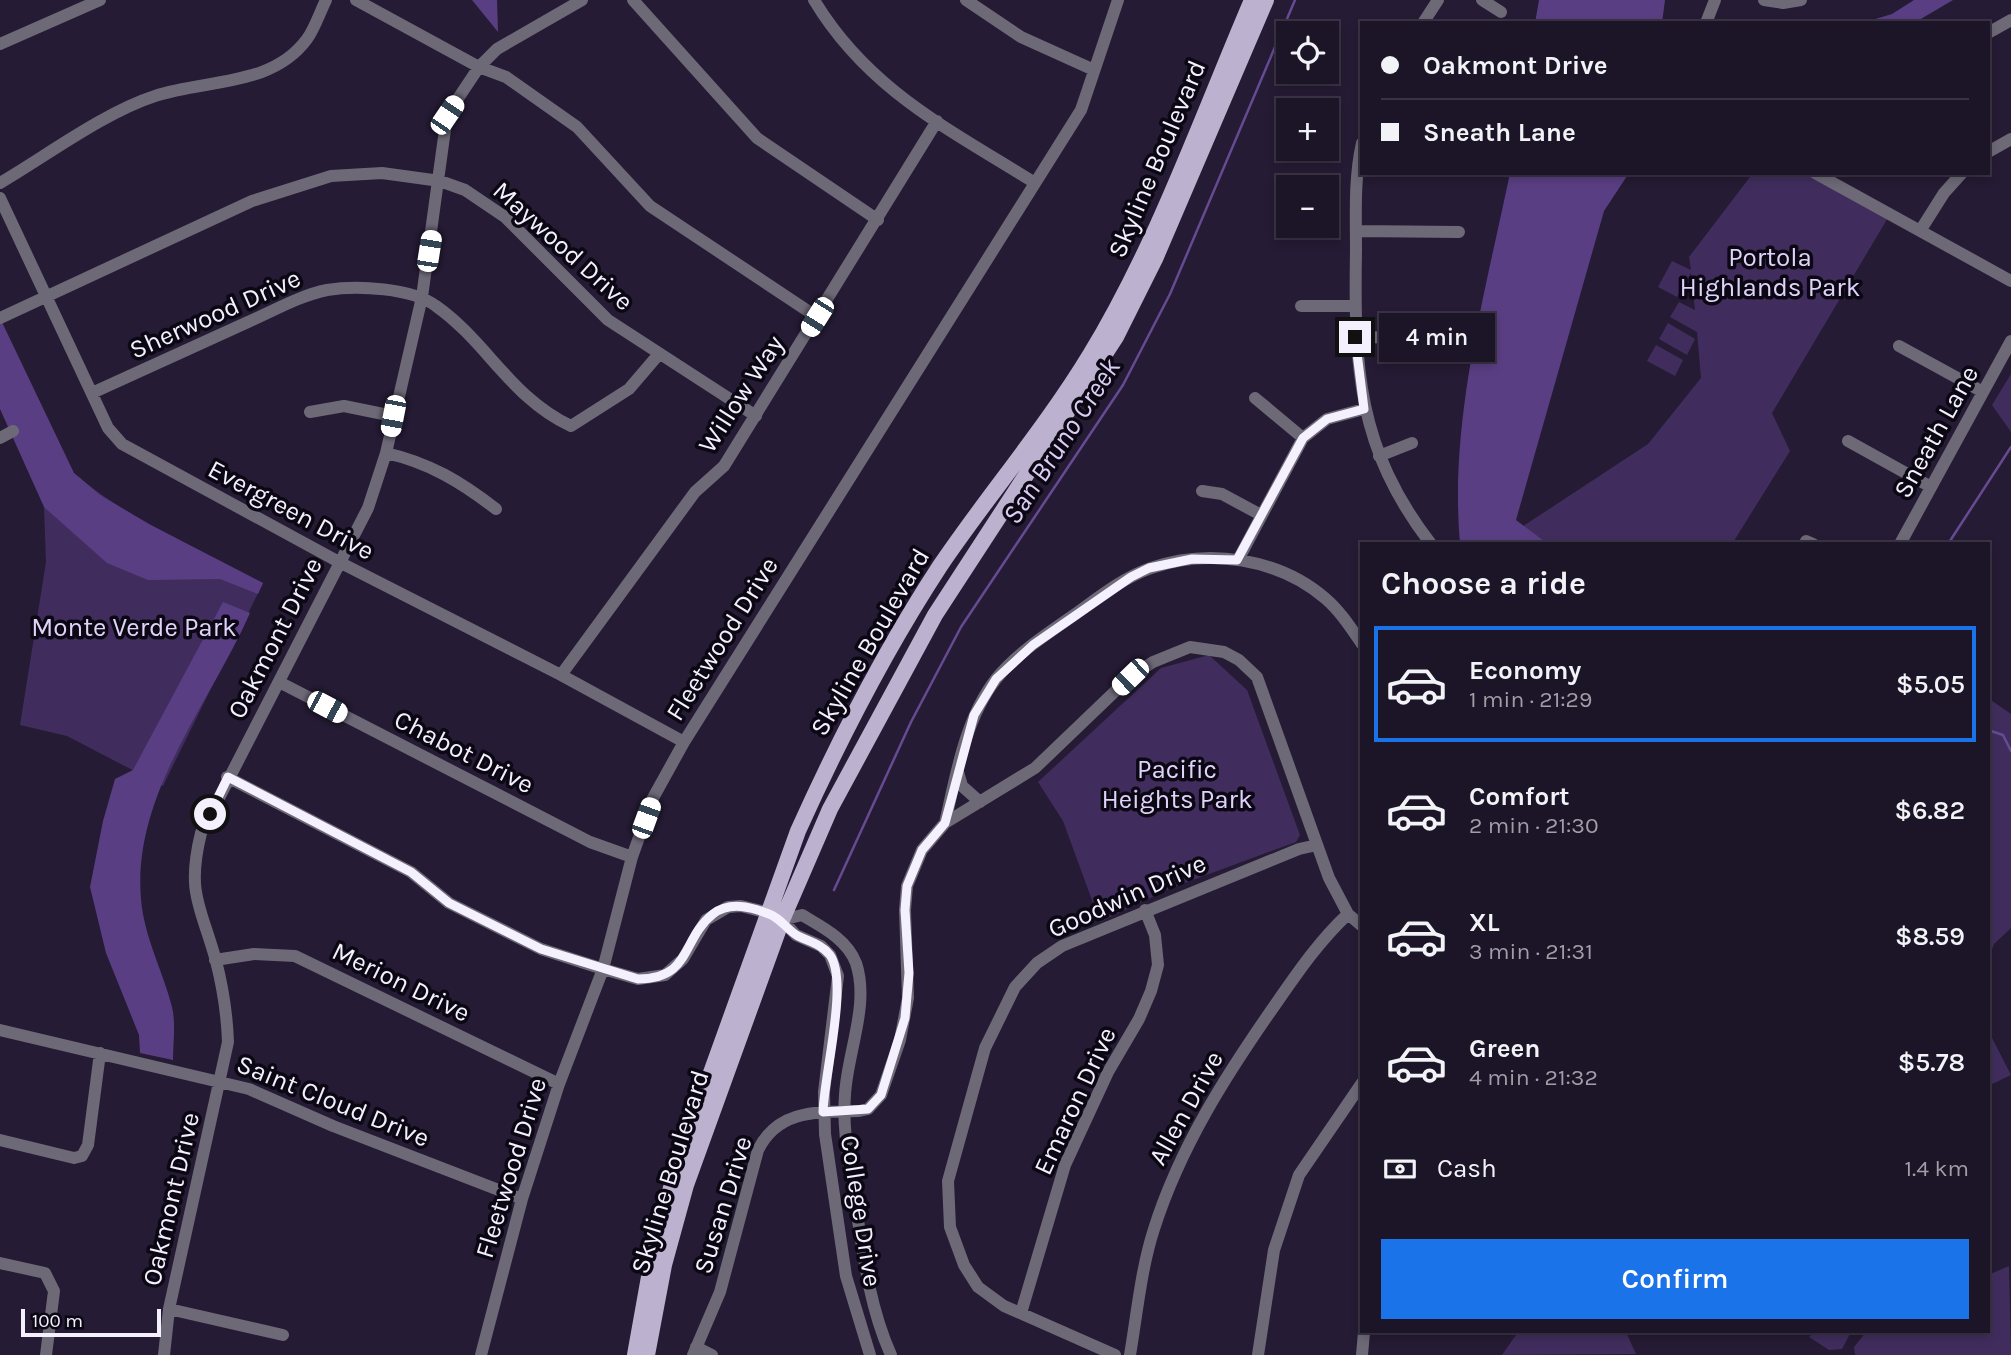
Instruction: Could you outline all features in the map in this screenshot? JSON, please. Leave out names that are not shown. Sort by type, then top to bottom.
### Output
[{"type":"main road","name":"Skyline Boulevard","points":[[647,1355],[664,1265],[686,1185],[815,793],[896,638],[948,556],[1089,357],[1121,300],[1252,0]]},
{"type":"main road","name":"Skyline Boulevard","points":[[635,1355],[654,1250],[676,1170],[776,917],[911,655],[979,544],[1097,370],[1135,303],[1266,0]]},
{"type":"street","points":[[0,44],[100,0]]},
{"type":"street","points":[[0,183],[107,120],[154,96],[270,69],[287,59],[307,38],[326,0]]},
{"type":"street","points":[[356,0],[479,66],[506,77],[578,127],[650,206],[817,317]]},
{"type":"street","name":"Oakmont Drive","points":[[164,1355],[169,1309],[228,1042],[227,1013],[215,960],[199,915],[193,883],[201,833],[368,508],[386,453],[422,297],[447,115],[479,66],[497,49],[582,0]]},
{"type":"street","points":[[633,0],[757,138],[878,220]]},
{"type":"street","points":[[814,0],[833,32],[868,71],[895,94],[1035,183]]},
{"type":"street","points":[[966,0],[1021,37],[1094,70]]},
{"type":"street","name":"Fleetwood Drive","points":[[481,1355],[522,1199],[559,1084],[603,969],[632,857],[653,798],[684,742],[1082,110],[1118,0]]},
{"type":"street","points":[[1424,21],[1438,0]]},
{"type":"street","points":[[1482,0],[1501,12]]},
{"type":"street","points":[[1707,21],[1715,0]]},
{"type":"street","points":[[1764,0],[1783,3],[1801,0]]},
{"type":"street","points":[[1990,32],[2011,20]]},
{"type":"street","name":"Willow Way","points":[[561,675],[695,492],[724,466],[937,121]]},
{"type":"street","points":[[1990,151],[2011,139]]},
{"type":"street","points":[[1360,172],[1356,231],[1355,337],[1364,409],[1379,456],[1404,508],[1430,542]]},
{"type":"street","name":"Maywood Drive","points":[[0,318],[253,201],[331,176],[382,173],[440,181],[465,190],[505,218],[607,320],[756,416]]},
{"type":"street","points":[[1824,175],[2011,281]]},
{"type":"street","points":[[1920,231],[1944,193],[1960,175]]},
{"type":"street","name":"Evergreen Drive","points":[[0,198],[49,296],[108,428],[122,444],[339,562],[561,675],[684,742]]},
{"type":"street","points":[[1356,231],[1459,232]]},
{"type":"street","name":"Sherwood Drive","points":[[92,393],[326,290],[363,288],[422,297],[438,307],[503,371],[528,400],[571,426],[629,389],[659,354]]},
{"type":"street","points":[[1301,306],[1355,306]]},
{"type":"street","points":[[1355,337],[1433,338]]},
{"type":"street","name":"Sneath Lane","points":[[1901,542],[2011,341]]},
{"type":"street","points":[[1899,346],[1983,392]]},
{"type":"street","points":[[1255,398],[1303,438]]},
{"type":"street","points":[[310,412],[344,406],[393,416]]},
{"type":"street","points":[[1237,560],[1303,438],[1327,419],[1364,409]]},
{"type":"street","points":[[0,438],[13,431]]},
{"type":"street","points":[[1847,441],[1931,487]]},
{"type":"street","points":[[1379,456],[1412,443]]},
{"type":"street","points":[[386,453],[419,461],[468,488],[496,509]]},
{"type":"street","points":[[1202,491],[1222,494],[1261,515]]},
{"type":"street","points":[[945,823],[974,715],[996,679],[1033,645],[1111,589],[1149,568],[1192,559],[1237,560],[1268,566],[1310,586],[1342,615],[1360,642]]},
{"type":"street","points":[[945,823],[1037,767],[1130,677],[1153,662],[1190,647],[1224,652],[1239,660],[1257,677],[1317,845],[1348,914],[1360,924]]},
{"type":"street","name":"Chabot Drive","points":[[279,682],[590,842],[632,857]]},
{"type":"street","points":[[958,772],[962,786],[980,802]]},
{"type":"street","points":[[228,777],[411,872],[449,903],[541,949],[638,979],[654,979],[675,968],[706,920],[717,911],[741,905],[776,917]]},
{"type":"street","name":"Susan Drive","points":[[695,1351],[713,1312],[758,1150],[765,1136],[786,1118],[868,1109],[876,1102],[894,1059],[908,998],[905,910],[907,886],[922,850],[945,823]]},
{"type":"street","name":"Goodwin Drive","points":[[1115,1355],[1004,1306],[978,1287],[964,1265],[950,1227],[948,1181],[985,1048],[1015,987],[1037,963],[1062,946],[1299,849],[1317,845]]},
{"type":"street","name":"Emaron Drive","points":[[1021,1313],[1065,1165],[1108,1072],[1139,1019],[1151,991],[1158,965],[1155,935],[1145,910]]},
{"type":"street","name":"Allen Drive","points":[[1130,1355],[1153,1233],[1184,1151],[1255,1034],[1323,938],[1348,914]]},
{"type":"street","name":"College Drive","points":[[776,917],[802,915],[833,934],[854,960],[860,987],[833,1112],[878,1323],[891,1355]]},
{"type":"street","name":"College Drive","points":[[776,917],[796,935],[821,946],[830,955],[838,976],[833,1112],[846,1276],[870,1355]]},
{"type":"street","name":"Merion Drive","points":[[215,960],[254,954],[295,956],[559,1084]]},
{"type":"street","name":"Saint Cloud Drive","points":[[0,1030],[256,1091],[333,1126],[522,1199]]},
{"type":"street","points":[[0,1140],[74,1158],[82,1156],[88,1145],[100,1053]]},
{"type":"street","points":[[1258,1355],[1274,1250],[1298,1175],[1360,1086]]},
{"type":"street","points":[[0,1263],[45,1273],[54,1291],[46,1355]]},
{"type":"street","points":[[169,1309],[283,1335]]},
{"type":"street","points":[[1362,1355],[1364,1333]]},
{"type":"street","points":[[695,1351],[712,1355]]},
{"type":"green space","name":"Portola Highlands Park","points":[[1751,175],[1817,175],[1889,216],[1772,413],[1790,451],[1733,542],[1499,542],[1648,444],[1701,378],[1697,332],[1670,317],[1679,302],[1695,310],[1691,273],[1677,297],[1658,287],[1672,261],[1691,270],[1689,257]]},
{"type":"green space","points":[[1668,323],[1695,339],[1687,355],[1659,339]]},
{"type":"green space","points":[[1656,345],[1683,360],[1675,376],[1647,361]]},
{"type":"green space","points":[[2011,374],[2011,432],[1992,405]]},
{"type":"green space","name":"Monte Verde Park","points":[[74,473],[141,520],[263,583],[163,786],[67,736],[20,725],[46,562],[44,507]]},
{"type":"green space","name":"Pacific Heights Park","points":[[1209,655],[1247,690],[1300,835],[1296,842],[1171,888],[1100,922],[1063,821],[1038,782],[1161,668]]},
{"type":"green space","points":[[1990,699],[2011,714],[2011,928],[1994,944],[1990,955]]},
{"type":"green space","points":[[1990,1034],[2011,1075],[1990,1085]]},
{"type":"green space","points":[[2009,1266],[2011,1355],[1855,1355],[1854,1347],[1865,1333],[1990,1333],[1990,1274]]},
{"type":"green space","points":[[1517,1333],[1626,1333],[1636,1354],[1502,1355]]},
{"type":"green space","points":[[1814,1333],[1850,1333],[1842,1349],[1829,1350],[1809,1337]]},
{"type":"shaded area","points":[[472,0],[497,0],[498,32]]},
{"type":"shaded area","points":[[1539,0],[1665,0],[1662,21],[1535,21]]},
{"type":"shaded area","points":[[1914,0],[1953,0],[1917,21],[1869,21],[1892,14]]},
{"type":"shaded area","points":[[1510,175],[1628,175],[1604,211],[1516,520],[1545,542],[1460,542],[1458,498],[1464,404],[1480,311]]},
{"type":"shaded area","points":[[0,318],[74,473],[100,495],[149,524],[263,583],[258,594],[220,579],[148,580],[107,563],[44,507],[0,409]]},
{"type":"shaded area","points":[[223,602],[250,613],[161,786],[141,860],[143,913],[173,1013],[173,1060],[140,1053],[139,1035],[106,953],[90,887],[103,821],[115,779],[133,770]]},
{"type":"waterway","name":"San Bruno Creek","points":[[834,890],[911,722],[961,627],[1123,385],[1170,294],[1295,0]]},
{"type":"waterway","name":"San Bruno Creek","points":[[1949,542],[2011,447]]},
{"type":"waterway","name":"San Bruno Creek","points":[[1990,731],[2003,735],[2011,751]]},
{"type":"route","points":[[210,814],[228,777],[411,872],[449,903],[541,949],[638,979],[654,979],[675,968],[706,920],[717,911],[741,905],[769,914],[782,920],[796,935],[821,946],[835,965],[838,988],[825,1075],[823,1112],[868,1109],[881,1095],[905,1018],[909,973],[905,910],[907,886],[922,850],[945,823],[974,715],[996,679],[1033,645],[1111,589],[1149,568],[1192,559],[1237,560],[1293,452],[1303,438],[1327,419],[1364,409],[1355,337]]}]
